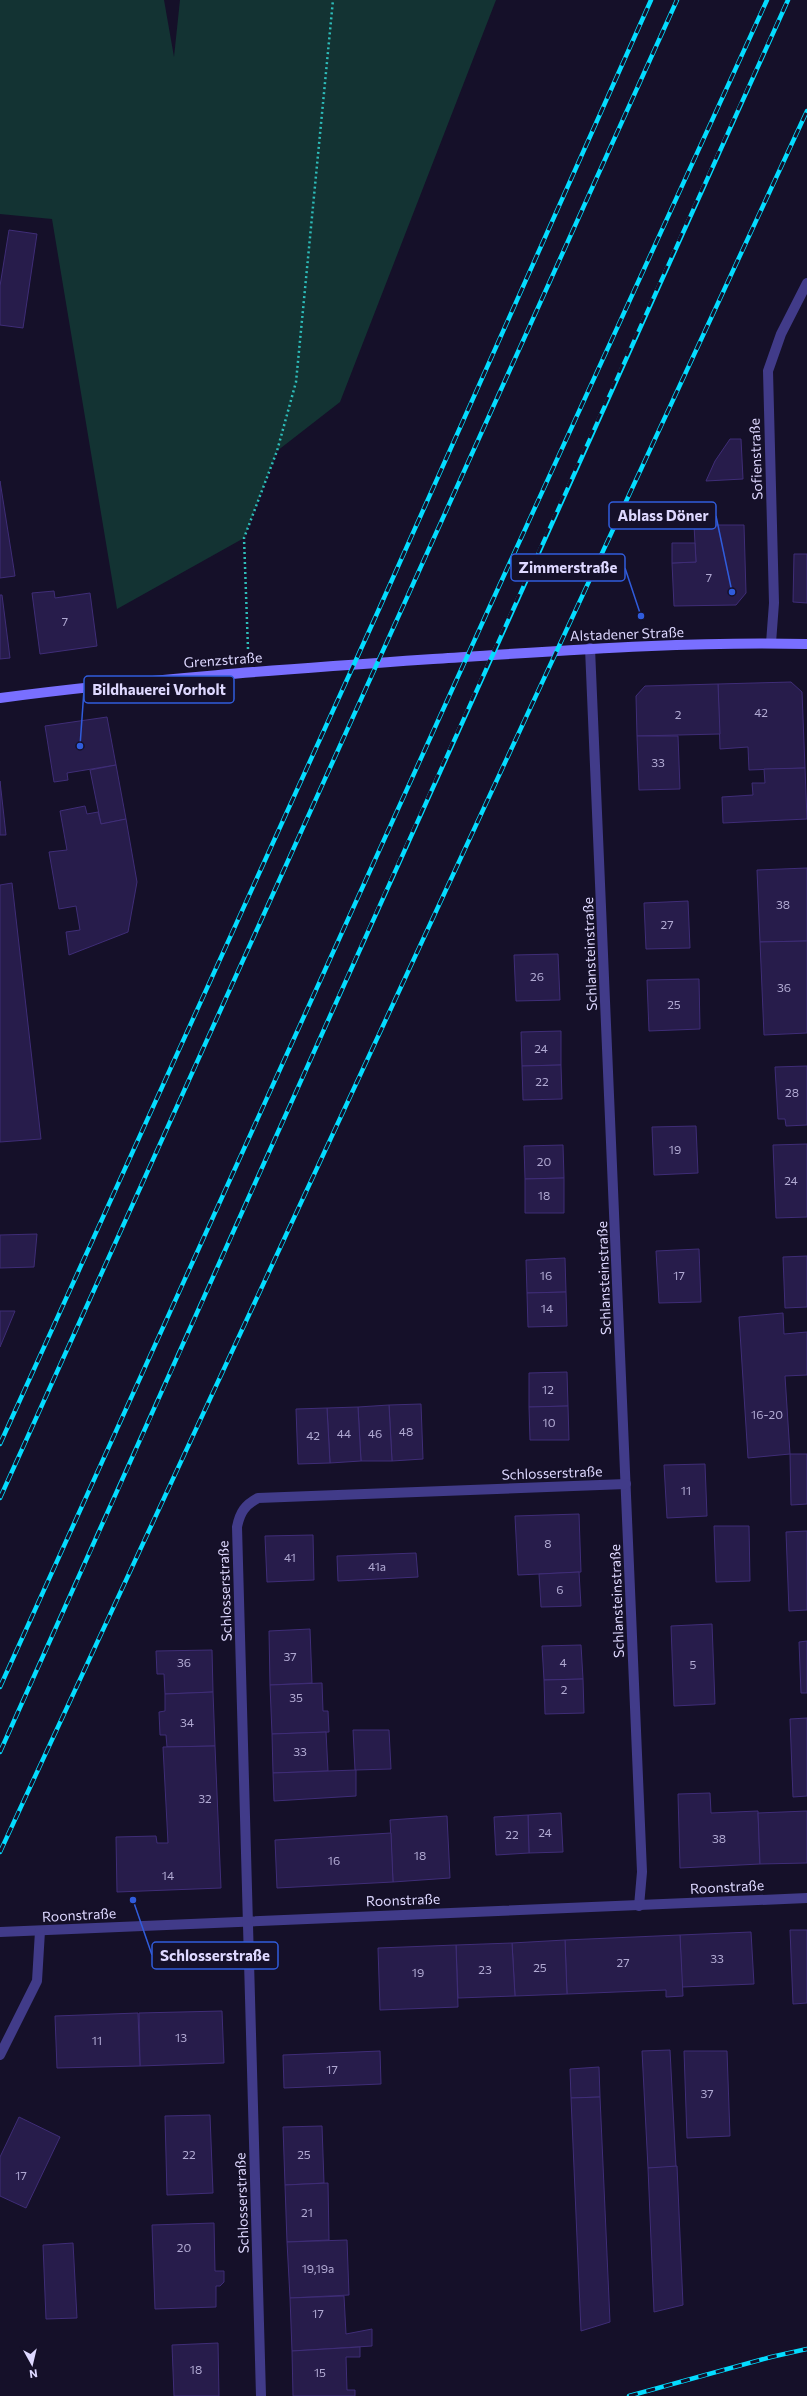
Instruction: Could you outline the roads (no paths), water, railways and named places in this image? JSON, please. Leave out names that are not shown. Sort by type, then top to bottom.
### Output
[{"type":"street","name":"Sofienstraße","points":[[772,643],[774,603],[768,371],[775,348],[807,283]]},
{"type":"street","name":"Alstadener Straße","points":[[449,658],[590,648],[772,643],[807,644]]},
{"type":"street","name":"Schlansteinstraße","points":[[590,648],[642,1872],[639,1906]]},
{"type":"street","name":"Grenzstraße","points":[[0,698],[102,684],[449,658]]},
{"type":"street","name":"Schlosserstraße","points":[[261,2396],[237,1527],[239,1515],[243,1509],[258,1498],[626,1484]]},
{"type":"street","name":"Roonstraße","points":[[0,1932],[248,1920],[639,1906],[807,1898]]},
{"type":"street","points":[[0,2055],[37,1981],[40,1931]]},
{"type":"railway","points":[[0,1444],[375,618],[651,0]]},
{"type":"railway","points":[[0,1498],[677,0]]},
{"type":"railway","points":[[0,1687],[490,606],[767,0]]},
{"type":"railway","points":[[0,1752],[491,657],[788,0]]},
{"type":"railway","points":[[0,1852],[807,111]]},
{"type":"railway","points":[[629,2396],[771,2357],[807,2349]]},
{"type":"place","name":"Ablass Döner","points":[[732,592]]},
{"type":"place","name":"Zimmerstraße","points":[[641,616]]},
{"type":"place","name":"Bildhauerei Vorholt","points":[[80,746]]},
{"type":"place","name":"Schlosserstraße","points":[[133,1900]]}]
